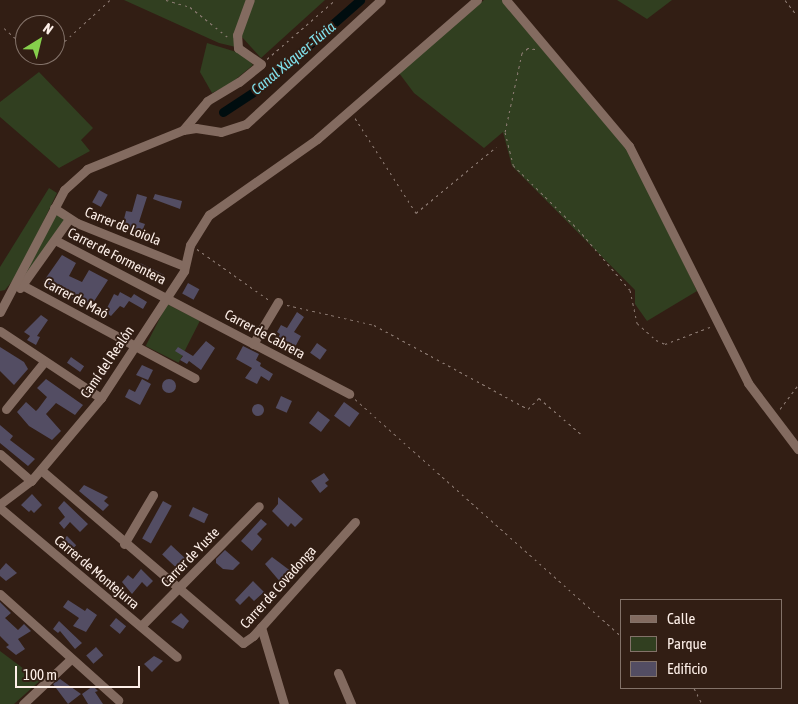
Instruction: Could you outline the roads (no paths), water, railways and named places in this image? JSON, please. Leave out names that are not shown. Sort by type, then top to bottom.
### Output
[{"type":"street","points":[[183,130],[206,101],[239,82],[261,64],[238,48],[237,35],[250,0]]},
{"type":"street","points":[[1,308],[64,190],[87,169],[183,130],[196,128],[221,132],[246,124],[381,0]]},
{"type":"street","name":"Camí del Realón","points":[[0,504],[30,481],[101,398],[167,296],[184,266],[190,245],[209,215],[352,111],[477,0]]},
{"type":"street","points":[[506,0],[547,51],[629,146],[716,324],[748,383],[798,449]]},
{"type":"street","name":"Carrer de Loiola","points":[[54,208],[69,219],[184,266]]},
{"type":"street","points":[[0,319],[69,219]]},
{"type":"street","name":"Carrer de Formentera","points":[[55,240],[167,296]]},
{"type":"street","name":"Carrer de Maó","points":[[22,285],[195,378]]},
{"type":"street","name":"Carrer de Cabrera","points":[[167,296],[349,394]]},
{"type":"street","points":[[254,344],[278,302]]},
{"type":"street","points":[[0,331],[44,362],[101,398]]},
{"type":"street","points":[[6,409],[44,362]]},
{"type":"street","points":[[0,454],[30,481]]},
{"type":"street","name":"Carrer de Covadonga","points":[[40,470],[177,590],[243,643],[261,627],[354,522]]},
{"type":"street","points":[[124,544],[153,495]]},
{"type":"street","name":"Carrer de Yuste","points":[[141,626],[259,506]]},
{"type":"street","name":"Carrer de Montejurra","points":[[0,508],[176,657]]},
{"type":"street","points":[[0,594],[118,700]]},
{"type":"street","points":[[261,627],[284,704]]},
{"type":"street","points":[[23,704],[72,659]]},
{"type":"street","points":[[338,673],[351,704]]},
{"type":"waterway","name":"Canal Xúquer-Túria","points":[[223,112],[261,87],[360,0]]}]
